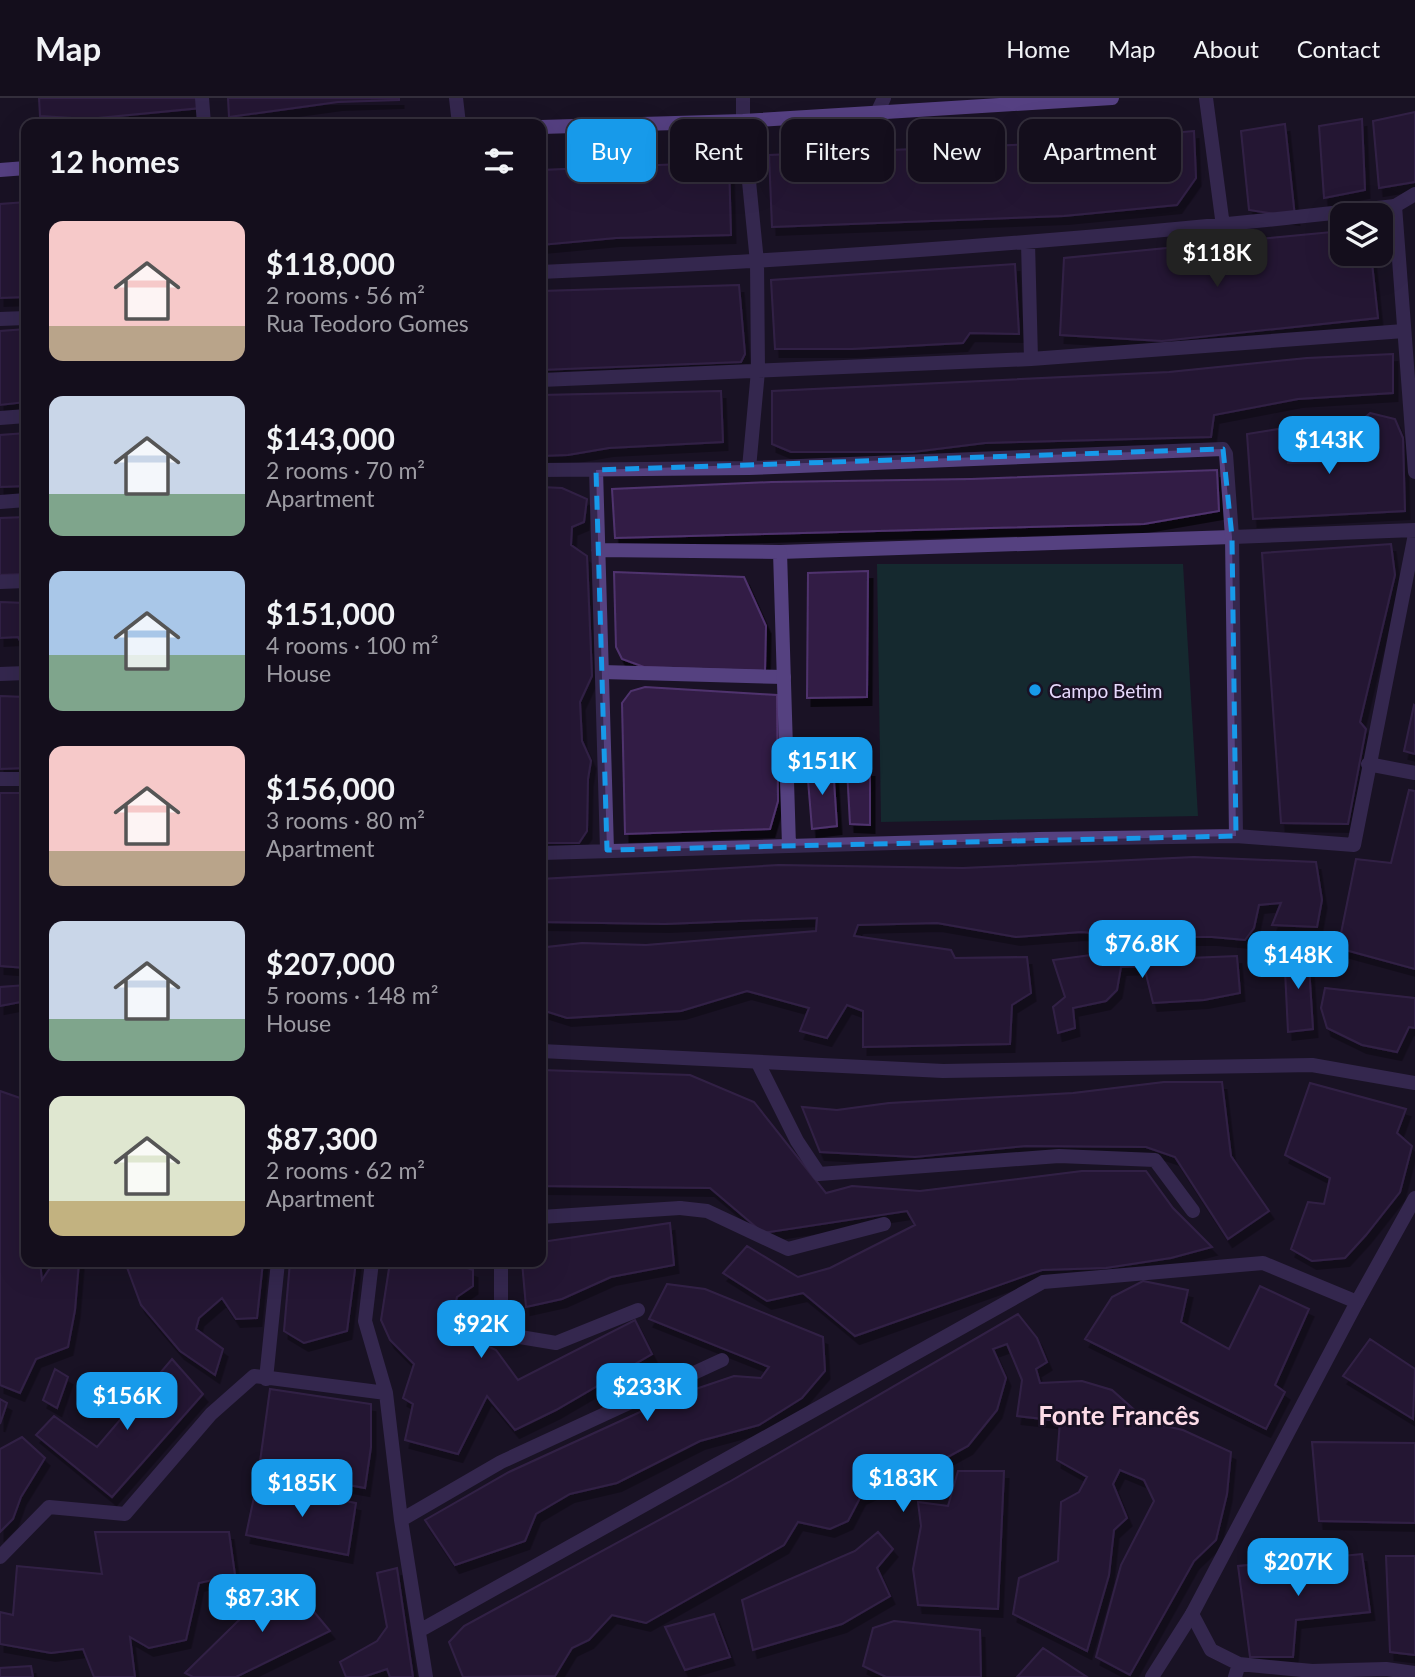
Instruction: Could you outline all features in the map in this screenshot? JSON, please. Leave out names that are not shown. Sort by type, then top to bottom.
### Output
[{"type":"main road","points":[[767,120],[1112,98]]},
{"type":"main road","points":[[546,127],[670,123]]},
{"type":"main road","points":[[0,170],[21,168]]},
{"type":"street","points":[[202,98],[204,119]]},
{"type":"street","points":[[456,98],[458,119]]},
{"type":"street","points":[[743,98],[743,119]]},
{"type":"street","points":[[877,113],[884,98]]},
{"type":"street","points":[[1206,98],[1223,226]]},
{"type":"street","points":[[749,182],[757,262],[758,372],[749,468]]},
{"type":"street","points":[[546,272],[757,262],[1223,226],[1395,206],[1415,194]]},
{"type":"street","points":[[1395,206],[1404,331],[1412,380],[1415,472]]},
{"type":"street","points":[[1028,243],[1031,359]]},
{"type":"street","points":[[0,319],[21,318]]},
{"type":"street","points":[[546,380],[1031,359],[1404,331]]},
{"type":"street","points":[[0,418],[21,416]]},
{"type":"street","points":[[546,470],[749,468],[1223,449],[1226,454],[1232,537],[1236,836]]},
{"type":"street","points":[[596,470],[607,850]]},
{"type":"street","points":[[0,502],[21,500]]},
{"type":"street","points":[[546,853],[1236,836],[1353,845],[1415,532],[780,552],[598,550]]},
{"type":"street","points":[[780,552],[789,846]]},
{"type":"street","points":[[0,582],[21,581]]},
{"type":"street","points":[[602,672],[784,677]]},
{"type":"street","points":[[0,674],[21,673]]},
{"type":"street","points":[[1368,764],[1415,773]]},
{"type":"street","points":[[0,779],[21,779]]},
{"type":"street","points":[[546,1051],[943,1072],[1312,1065],[1415,1083]]},
{"type":"street","points":[[758,1063],[797,1141],[819,1174],[1059,1156],[1156,1160],[1194,1211]]},
{"type":"street","points":[[1152,1677],[1192,1614],[1415,1198]]},
{"type":"street","points":[[546,1217],[680,1208],[707,1211],[788,1249],[884,1224]]},
{"type":"street","points":[[419,1631],[1043,1282],[1263,1263],[1357,1302]]},
{"type":"street","points":[[266,1379],[277,1267]]},
{"type":"street","points":[[371,1267],[365,1321],[386,1393],[401,1520],[426,1677]]},
{"type":"street","points":[[501,1267],[500,1312],[520,1337],[556,1343],[638,1310]]},
{"type":"street","points":[[401,1520],[501,1462],[722,1360]]},
{"type":"street","points":[[0,1557],[49,1507],[125,1514],[211,1414],[254,1376],[386,1393]]},
{"type":"street","points":[[1192,1614],[1211,1650],[1237,1670],[1386,1669],[1415,1673]]},
{"type":"highlighted area","points":[[1223,449],[1232,537],[1236,836],[607,850],[596,470]]},
{"type":"shaded area","name":"Campo Betim","points":[[877,564],[1183,564],[1198,816],[881,822]]},
{"type":"building","points":[[39,98],[199,98],[201,108],[88,119],[40,116]]},
{"type":"building","points":[[228,98],[399,100],[338,102],[229,117]]},
{"type":"building","points":[[1415,112],[1415,182],[1379,188],[1373,121]]},
{"type":"building","points":[[1362,119],[1365,190],[1324,198],[1319,126]]},
{"type":"building","points":[[1285,124],[1295,217],[1249,210],[1241,131]]},
{"type":"building","points":[[1194,131],[1196,178],[1177,205],[1064,216],[772,227],[769,155],[781,155],[781,182],[894,182],[894,150],[908,149],[908,182],[1005,182],[1005,145],[1019,145],[1019,182],[1181,182],[1181,132]]},
{"type":"building","points":[[656,165],[670,165],[670,182],[730,182],[731,235],[616,238],[546,245],[546,170],[567,169],[567,182],[656,182]]},
{"type":"building","points":[[21,202],[21,297],[0,298],[0,204]]},
{"type":"building","points":[[1330,232],[1330,266],[1372,266],[1378,318],[1162,341],[1060,335],[1064,258]]},
{"type":"building","points":[[1015,264],[1019,334],[970,333],[963,343],[852,349],[775,349],[771,280]]},
{"type":"building","points":[[739,285],[745,354],[741,362],[546,370],[546,291]]},
{"type":"building","points":[[21,329],[21,403],[0,405],[0,331]]},
{"type":"building","points":[[1393,354],[1393,393],[1298,399],[1214,415],[1211,437],[985,443],[913,452],[791,452],[772,444],[772,391],[1169,372],[1307,358]]},
{"type":"building","points":[[721,391],[723,442],[609,448],[546,456],[546,395]]},
{"type":"building","points":[[1370,413],[1395,419],[1403,438],[1405,511],[1253,519],[1247,434],[1285,428],[1288,463],[1360,461],[1361,421]]},
{"type":"building","points":[[21,433],[21,486],[0,487],[0,435]]},
{"type":"building","points":[[1217,470],[1219,511],[1144,524],[615,538],[612,489]]},
{"type":"building","points":[[546,487],[562,488],[587,499],[584,522],[572,527],[571,545],[587,556],[592,676],[580,702],[582,741],[591,761],[587,831],[579,843],[546,843]]},
{"type":"building","points":[[21,517],[21,574],[0,575],[0,518]]},
{"type":"building","points":[[1391,544],[1395,575],[1360,722],[1366,729],[1348,824],[1281,823],[1262,553]]},
{"type":"building","points":[[868,571],[867,697],[807,698],[808,573]]},
{"type":"building","points":[[614,572],[744,577],[766,626],[765,671],[644,667],[622,659],[616,647]]},
{"type":"building","points":[[0,602],[21,603],[21,643],[18,637],[0,638]]},
{"type":"building","points":[[645,687],[777,695],[778,801],[770,829],[625,834],[622,703],[631,691]]},
{"type":"building","points":[[0,696],[21,697],[21,768],[0,769]]},
{"type":"building","points":[[1415,706],[1415,754],[1404,751]]},
{"type":"building","points":[[833,766],[837,826],[812,829],[807,768]]},
{"type":"building","points":[[847,769],[870,769],[870,825],[850,824]]},
{"type":"building","points":[[1409,790],[1415,791],[1415,969],[1338,948],[1356,859],[1391,863]]},
{"type":"building","points":[[0,793],[21,793],[21,968],[0,966]]},
{"type":"building","points":[[1194,857],[1316,862],[1322,900],[1317,927],[1272,925],[1281,903],[1259,905],[1254,928],[1245,940],[1081,932],[1016,937],[937,923],[858,925],[854,936],[951,950],[955,958],[1027,957],[1031,993],[1012,1005],[1010,1044],[863,1047],[863,1011],[847,1005],[827,1038],[800,1031],[809,1008],[747,991],[681,1011],[567,1018],[546,1011],[547,947],[582,943],[646,945],[816,931],[817,918],[665,924],[546,922],[546,879],[779,865],[963,868]]},
{"type":"building","points":[[1284,950],[1308,950],[1313,1029],[1288,1032]]},
{"type":"building","points":[[1121,951],[1164,959],[1237,956],[1240,993],[1204,1000],[1153,1003],[1144,966],[1121,967],[1117,990],[1106,1001],[1073,1008],[1075,1028],[1058,1033],[1053,1007],[1065,997],[1053,960]]},
{"type":"building","points":[[21,985],[21,1002],[0,1006],[0,987]]},
{"type":"building","points":[[1325,988],[1415,998],[1415,1028],[1409,1027],[1397,1052],[1362,1045],[1327,1028],[1321,1008]]},
{"type":"building","points":[[546,1070],[690,1075],[754,1102],[826,1193],[852,1186],[920,1191],[1082,1171],[1146,1171],[1173,1208],[1212,1247],[1171,1258],[1106,1268],[1042,1270],[855,1336],[803,1293],[767,1301],[723,1273],[747,1246],[798,1277],[830,1268],[915,1225],[907,1211],[763,1233],[710,1188],[546,1186]]},
{"type":"building","points":[[1164,1082],[1222,1082],[1231,1156],[1269,1211],[1228,1239],[1175,1157],[1146,1147],[1026,1146],[915,1157],[820,1152],[802,1107],[837,1110],[889,1103],[1073,1093]]},
{"type":"building","points":[[1310,1083],[1406,1109],[1397,1133],[1412,1146],[1400,1192],[1345,1258],[1312,1261],[1291,1249],[1308,1202],[1324,1204],[1330,1178],[1285,1155]]},
{"type":"building","points":[[0,1091],[21,1098],[21,1267],[41,1267],[42,1280],[51,1267],[79,1267],[68,1347],[36,1359],[20,1393],[0,1385]]},
{"type":"building","points":[[670,1223],[674,1265],[611,1277],[562,1299],[526,1307],[522,1267],[546,1267],[546,1241]]},
{"type":"building","points":[[127,1267],[262,1267],[257,1318],[236,1319],[222,1298],[199,1318],[196,1329],[223,1349],[215,1375],[180,1351],[141,1305]]},
{"type":"building","points":[[290,1267],[355,1267],[347,1331],[304,1343],[284,1331]]},
{"type":"building","points":[[389,1267],[465,1267],[473,1270],[473,1286],[457,1297],[449,1328],[496,1350],[518,1380],[635,1320],[652,1354],[556,1410],[515,1430],[487,1396],[458,1454],[405,1440],[413,1404],[403,1398],[414,1364],[390,1340],[381,1320]]},
{"type":"building","points":[[1143,1281],[1188,1290],[1181,1322],[1229,1349],[1260,1286],[1309,1309],[1275,1385],[1285,1392],[1266,1429],[1085,1339],[1112,1297]]},
{"type":"building","points":[[667,1284],[705,1289],[823,1337],[825,1371],[802,1398],[759,1425],[700,1441],[617,1483],[570,1494],[536,1514],[525,1541],[455,1565],[425,1520],[509,1472],[675,1396],[734,1376],[761,1378],[769,1367],[649,1319]]},
{"type":"building","points":[[1018,1314],[1037,1338],[1047,1362],[1036,1369],[1040,1383],[1082,1381],[1112,1390],[1148,1422],[1183,1430],[1231,1452],[1227,1494],[1216,1540],[1194,1561],[1130,1675],[1096,1657],[1121,1565],[1154,1501],[1144,1480],[1120,1470],[1113,1484],[1127,1518],[1114,1530],[1109,1575],[1087,1651],[1013,1614],[1019,1578],[1058,1561],[1061,1502],[1079,1492],[1087,1477],[1057,1460],[1060,1421],[1017,1416],[1022,1380],[1007,1344],[993,1349],[1006,1378],[997,1410],[968,1446],[935,1464],[861,1496],[848,1521],[830,1529],[798,1522],[784,1545],[646,1623],[612,1615],[589,1640],[572,1648],[555,1676],[463,1677],[449,1642],[464,1626],[729,1482]]},
{"type":"building","points":[[1370,1339],[1415,1369],[1413,1419],[1343,1376]]},
{"type":"building","points":[[172,1359],[203,1394],[112,1497],[36,1435],[54,1416],[97,1447]]},
{"type":"building","points":[[55,1369],[68,1377],[57,1408],[43,1400]]},
{"type":"building","points":[[270,1389],[371,1404],[371,1447],[365,1488],[259,1469]]},
{"type":"building","points":[[0,1399],[7,1403],[0,1424]]},
{"type":"building","points":[[22,1437],[45,1458],[21,1497],[13,1519],[0,1532],[0,1449]]},
{"type":"building","points":[[1312,1442],[1415,1443],[1415,1523],[1319,1521]]},
{"type":"building","points":[[958,1471],[1004,1471],[998,1609],[918,1605],[913,1569],[921,1526],[918,1502],[948,1506]]},
{"type":"building","points":[[257,1483],[356,1503],[348,1555],[246,1535]]},
{"type":"building","points":[[95,1532],[229,1532],[235,1575],[199,1583],[186,1640],[149,1648],[130,1637],[135,1677],[94,1677],[83,1649],[51,1653],[0,1644],[0,1612],[13,1615],[17,1566],[102,1574]]},
{"type":"building","points":[[878,1532],[893,1549],[877,1568],[890,1596],[842,1624],[753,1650],[742,1600],[855,1551]]},
{"type":"building","points":[[1362,1554],[1370,1612],[1296,1620],[1293,1657],[1250,1657],[1238,1566]]},
{"type":"building","points":[[1386,1556],[1415,1556],[1415,1655],[1390,1652]]},
{"type":"building","points":[[397,1568],[413,1677],[390,1677],[387,1669],[363,1677],[346,1677],[340,1662],[377,1641],[387,1627],[377,1573]]},
{"type":"building","points":[[284,1576],[330,1631],[236,1677],[193,1677],[185,1673]]},
{"type":"building","points":[[714,1614],[730,1657],[685,1670],[665,1627]]},
{"type":"building","points":[[894,1621],[980,1630],[981,1677],[886,1677],[863,1666],[873,1628]]},
{"type":"building","points":[[1043,1648],[1087,1677],[1017,1677]]},
{"type":"building","points":[[31,1666],[33,1677],[0,1677],[0,1668]]},
{"type":"place","name":"Campo Betim","points":[[1035,690]]},
{"type":"district","name":"Fonte Francês","points":[[1119,1415]]}]
